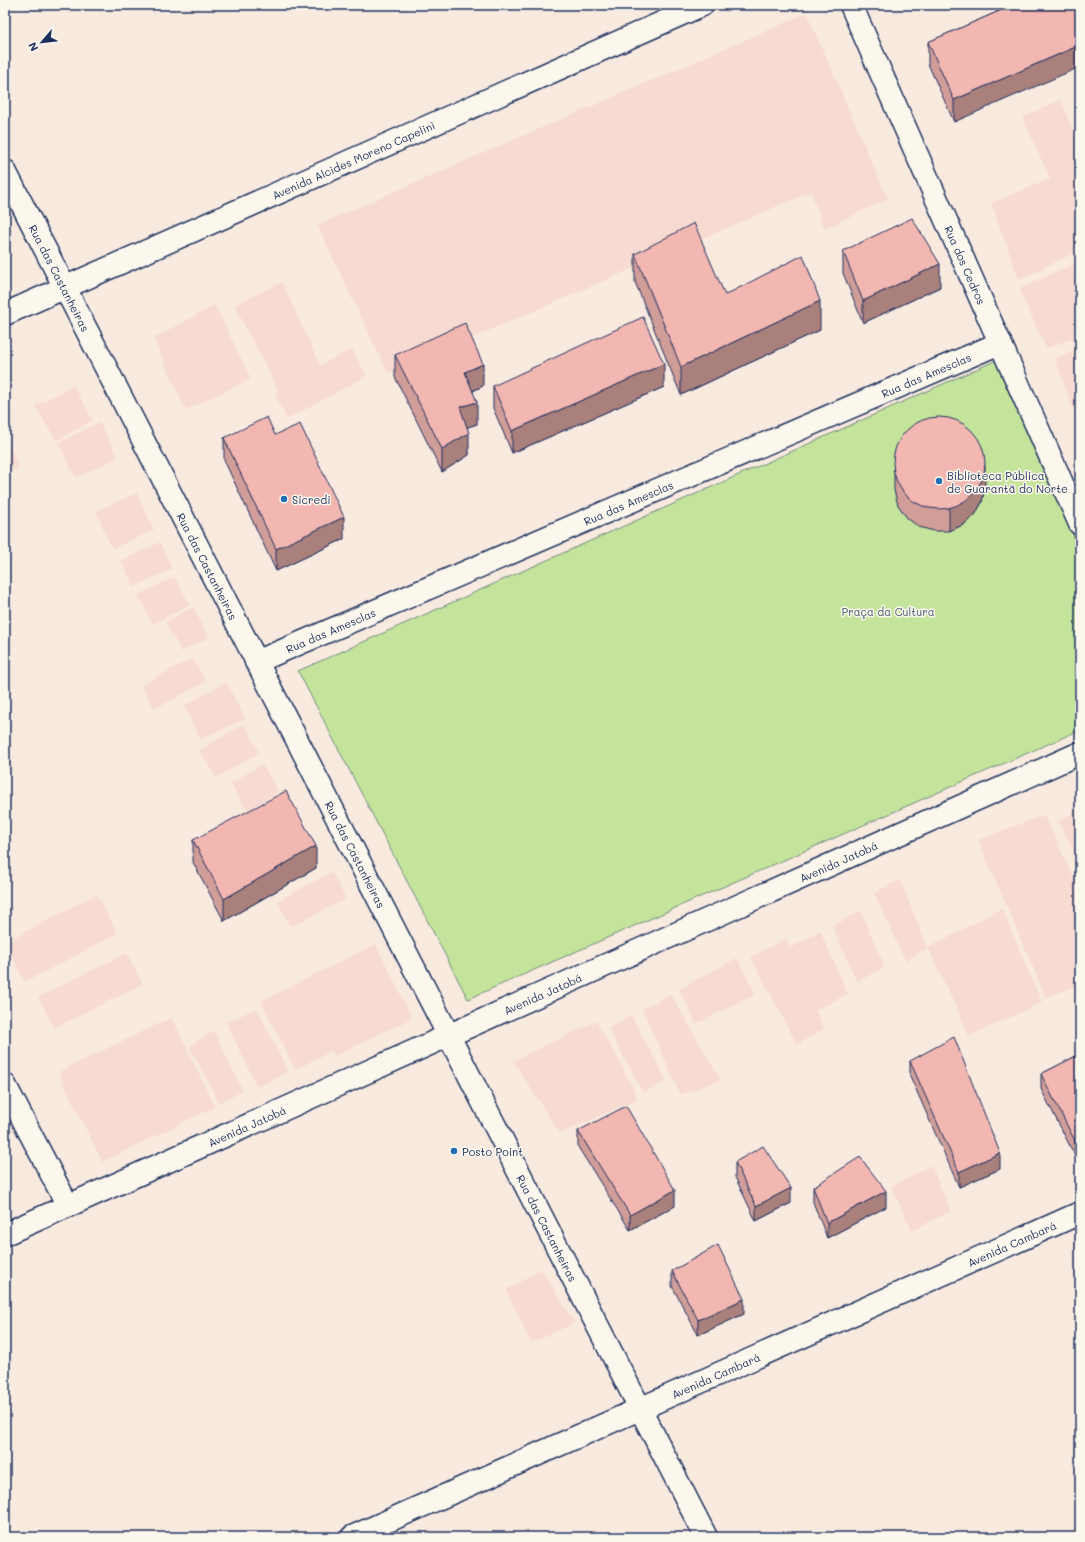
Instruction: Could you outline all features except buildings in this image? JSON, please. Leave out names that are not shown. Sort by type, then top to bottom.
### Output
[{"type":"street","name":"Avenida Alcides Moreno Capelini","points":[[5,314],[702,5]]},
{"type":"street","name":"Rua dos Cedros","points":[[851,5],[1080,524]]},
{"type":"street","name":"Rua das Castanheiras","points":[[5,171],[706,1537]]},
{"type":"street","name":"Rua das Amesclas","points":[[256,662],[1000,343]]},
{"type":"street","name":"Avenida Jatobá","points":[[5,1234],[1080,753]]},
{"type":"street","points":[[5,1085],[68,1206]]},
{"type":"street","name":"Avenida Cambará","points":[[352,1537],[1080,1213]]},
{"type":"shaded area","points":[[807,13],[888,199],[824,229],[811,192],[388,374],[317,225]]},
{"type":"shaded area","points":[[1061,100],[1080,149],[1080,165],[1072,169],[1080,166],[1080,250],[1019,280],[991,203],[1050,179],[1022,117]]},
{"type":"shaded area","points":[[1080,261],[1080,335],[1046,349],[1019,289]]},
{"type":"shaded area","points":[[282,282],[320,365],[352,349],[367,376],[287,419],[275,395],[277,389],[234,305]]},
{"type":"shaded area","points":[[215,305],[251,379],[186,410],[153,338]]},
{"type":"shaded area","points":[[1080,348],[1080,430],[1055,359]]},
{"type":"shaded area","points":[[73,385],[93,420],[56,441],[35,406]]},
{"type":"shaded area","points":[[99,422],[118,457],[76,478],[58,443]]},
{"type":"shaded area","points":[[5,435],[19,468],[5,474]]},
{"type":"shaded area","points":[[137,493],[154,530],[112,549],[96,511]]},
{"type":"shaded area","points":[[160,542],[172,569],[134,587],[121,561]]},
{"type":"shaded area","points":[[175,577],[190,605],[153,624],[138,595]]},
{"type":"shaded area","points":[[193,607],[209,637],[181,652],[165,622]]},
{"type":"shaded area","points":[[193,658],[206,682],[154,709],[141,685]]},
{"type":"shaded area","points":[[226,682],[246,719],[200,739],[184,706]]},
{"type":"shaded area","points":[[244,724],[260,752],[216,778],[199,750]]},
{"type":"shaded area","points":[[262,764],[279,792],[247,811],[230,783]]},
{"type":"shaded area","points":[[1080,810],[1080,864],[1058,821]]},
{"type":"shaded area","points":[[1044,815],[1080,890],[1080,984],[1046,998],[978,840]]},
{"type":"shaded area","points":[[332,872],[346,899],[290,927],[277,901]]},
{"type":"shaded area","points":[[900,880],[928,948],[905,961],[874,893]]},
{"type":"shaded area","points":[[97,894],[118,934],[25,982],[5,942]]},
{"type":"shaded area","points":[[1002,908],[1042,1003],[969,1036],[928,948]]},
{"type":"shaded area","points":[[861,911],[885,967],[857,982],[832,926]]},
{"type":"shaded area","points":[[820,930],[848,994],[816,1010],[824,1029],[797,1045],[751,957],[786,938],[790,948]]},
{"type":"shaded area","points":[[376,944],[412,1018],[335,1056],[332,1051],[295,1070],[261,1001]]},
{"type":"shaded area","points":[[127,953],[143,984],[54,1028],[38,997]]},
{"type":"shaded area","points":[[737,958],[756,994],[696,1024],[679,989]]},
{"type":"shaded area","points":[[671,994],[721,1080],[680,1095],[642,1009]]},
{"type":"shaded area","points":[[257,1008],[288,1072],[257,1087],[226,1022]]},
{"type":"shaded area","points":[[631,1015],[667,1081],[643,1093],[608,1028]]},
{"type":"shaded area","points":[[172,1017],[215,1107],[102,1162],[58,1072]]},
{"type":"shaded area","points":[[596,1021],[622,1066],[638,1099],[560,1134],[513,1061]]},
{"type":"shaded area","points":[[214,1031],[243,1091],[219,1103],[189,1046]]},
{"type":"shaded area","points":[[931,1165],[951,1211],[912,1231],[891,1187]]},
{"type":"shaded area","points":[[541,1269],[575,1323],[531,1343],[506,1290]]},
{"type":"green space","name":"Praça da Cultura","points":[[997,360],[1080,551],[1080,730],[468,999],[298,671]]},
{"type":"place","name":"Biblioteca Pública de Guarantã do Norte","points":[[939,481]]},
{"type":"place","name":"Sicredi","points":[[284,499]]},
{"type":"place","name":"Posto Point","points":[[454,1151]]}]
